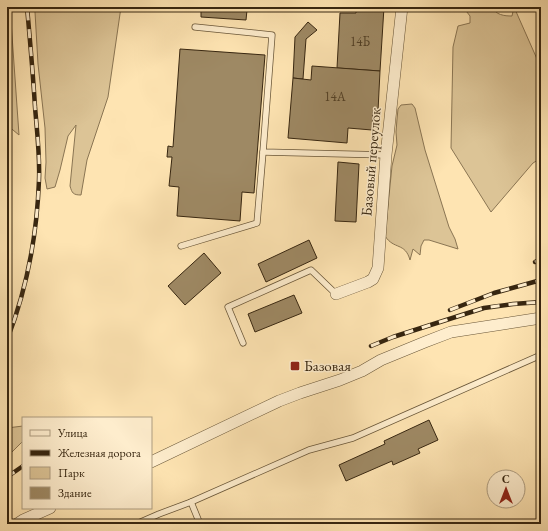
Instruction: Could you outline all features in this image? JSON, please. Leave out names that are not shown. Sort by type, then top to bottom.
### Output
[{"type":"street","name":"Базовый переулок","points":[[336,294],[373,279],[378,268],[386,155],[402,7]]},
{"type":"street","points":[[152,462],[279,402],[300,393],[340,380],[362,371],[381,360],[451,332],[541,318]]},
{"type":"street","points":[[17,524],[48,509]]},
{"type":"lane","points":[[181,246],[257,223],[272,35],[194,28]]},
{"type":"lane","points":[[263,152],[386,155]]},
{"type":"lane","points":[[243,343],[228,306],[310,270],[336,294]]},
{"type":"lane","points":[[136,524],[191,502],[309,450],[353,438],[541,355]]},
{"type":"lane","points":[[191,502],[200,524]]},
{"type":"green space","points":[[7,7],[10,7],[19,135],[7,125]]},
{"type":"green space","points":[[36,7],[121,7],[108,97],[87,160],[81,195],[76,195],[73,193],[70,186],[76,125],[68,136],[55,187],[47,189],[45,178],[45,128],[38,64]]},
{"type":"green space","points":[[463,7],[492,7],[500,14],[512,16],[514,7],[541,68],[541,158],[533,163],[491,212],[451,148],[453,47],[458,26],[470,23],[470,16]]},
{"type":"green space","points":[[412,104],[415,108],[425,150],[449,227],[458,249],[429,240],[424,240],[421,246],[420,255],[413,249],[410,260],[408,254],[402,248],[392,243],[385,236],[392,166],[397,145],[396,132],[398,109],[401,105]]},
{"type":"green space","points":[[22,426],[22,442],[12,452],[7,454],[7,428]]},
{"type":"building","points":[[356,7],[384,7],[380,71],[337,68],[340,13],[356,13]]},
{"type":"building","points":[[201,8],[247,10],[246,20],[201,17]]},
{"type":"building","points":[[308,22],[317,30],[306,39],[303,79],[293,78],[295,37]]},
{"type":"building","points":[[180,49],[265,55],[254,193],[242,192],[240,221],[177,216],[179,187],[169,186],[172,157],[167,157],[168,146],[173,147]]},
{"type":"building","points":[[312,66],[380,71],[378,111],[373,111],[372,130],[348,128],[347,143],[288,138],[293,78],[311,80]]},
{"type":"building","points":[[338,162],[359,164],[356,222],[335,221]]},
{"type":"building","points":[[309,240],[317,258],[266,282],[258,264]]},
{"type":"building","points":[[204,253],[221,273],[185,305],[168,286]]},
{"type":"building","points":[[294,295],[302,313],[255,332],[248,314]]},
{"type":"building","points":[[429,420],[438,440],[418,449],[420,453],[393,465],[392,461],[346,481],[339,465],[385,444],[384,441]]},
{"type":"railway","points":[[7,340],[20,301],[30,261],[38,200],[39,153],[27,7]]},
{"type":"railway","points":[[535,262],[541,259]]},
{"type":"railway","points":[[450,310],[494,293],[541,280]]},
{"type":"railway","points":[[371,346],[393,337],[484,308],[541,302]]},
{"type":"railway","points":[[7,477],[22,467]]},
{"type":"place","name":"Базовая","points":[[295,366]]}]
